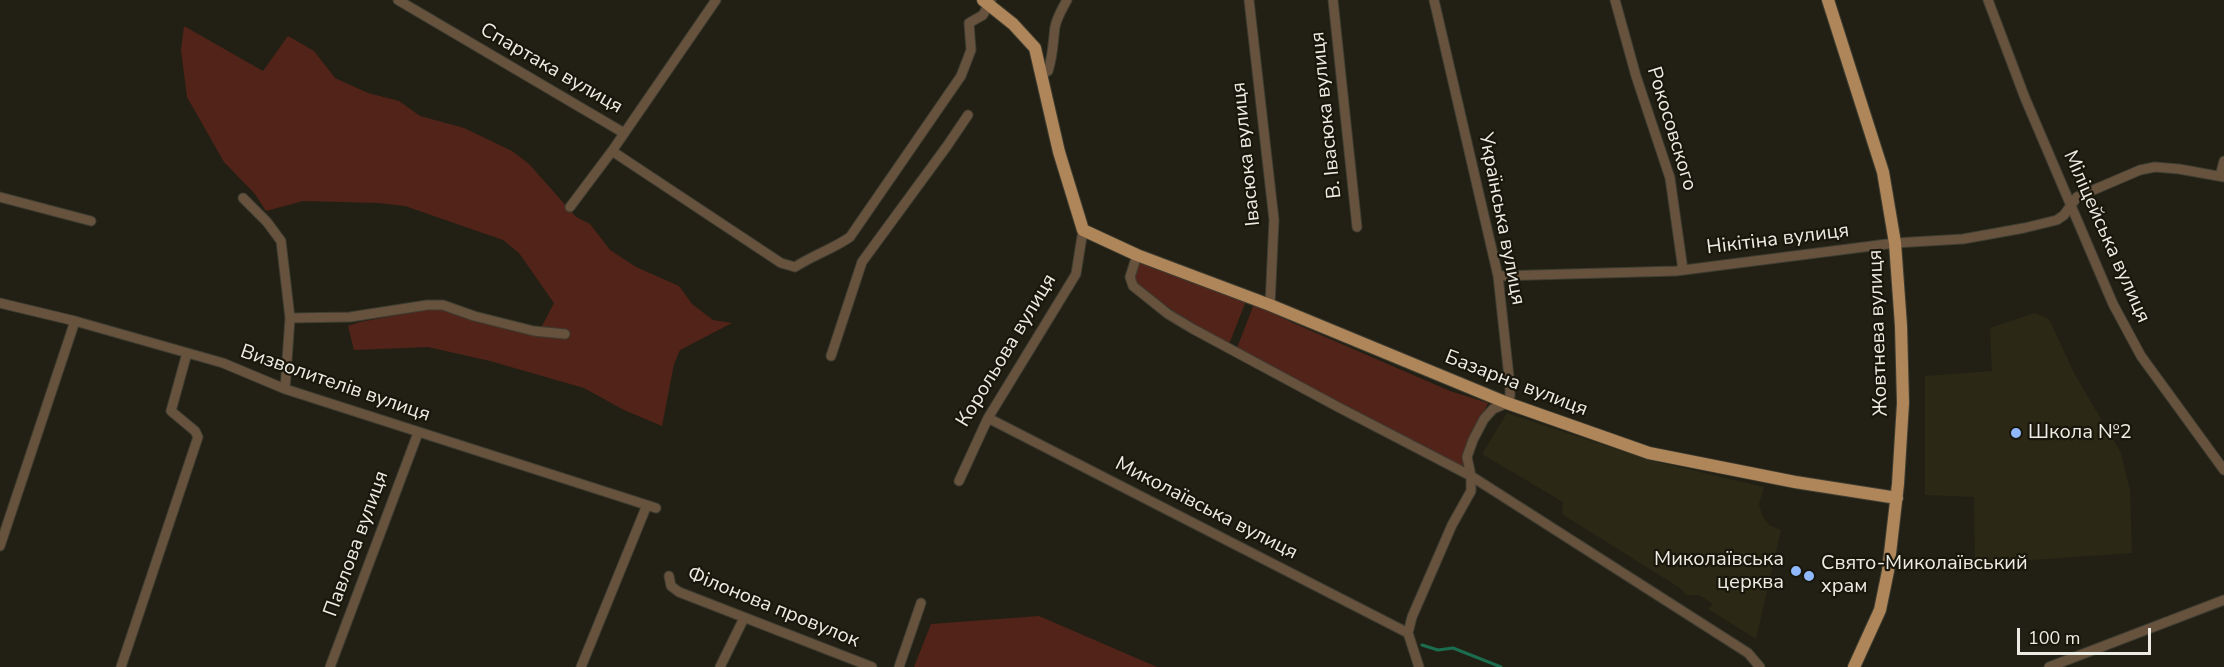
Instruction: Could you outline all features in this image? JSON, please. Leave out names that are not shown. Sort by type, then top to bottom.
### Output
[{"type":"main road","name":"Жовтнева вулиця","points":[[1828,0],[1882,172],[1895,243],[1901,326],[1903,403],[1897,498],[1884,594],[1875,623],[1854,667]]},
{"type":"main road","name":"Корольова вулиця","points":[[988,2],[1035,48],[1059,152],[1083,230]]},
{"type":"main road","name":"Базарна вулиця","points":[[1083,230],[1137,255],[1270,305],[1507,403],[1648,453],[1794,482],[1897,498]]},
{"type":"street","name":"Спартака вулиця","points":[[398,0],[624,133]]},
{"type":"street","points":[[570,207],[612,151],[716,0]]},
{"type":"street","points":[[1042,74],[1048,71],[1052,61],[1055,28],[1067,0]]},
{"type":"street","name":"Івасюка вулиця","points":[[1250,0],[1274,220],[1270,305]]},
{"type":"street","name":"В. Івасюка вулиця","points":[[1333,0],[1357,227]]},
{"type":"street","name":"Українська вулиця","points":[[1434,0],[1498,276],[1510,386],[1507,403]]},
{"type":"street","name":"Рокосовского","points":[[1615,0],[1636,76],[1670,178],[1683,270]]},
{"type":"street","name":"Міліцейська вулиця","points":[[1988,0],[2025,98],[2113,304],[2141,356],[2224,470]]},
{"type":"street","points":[[612,151],[781,263],[795,267],[850,237],[961,76],[971,50],[969,23],[983,15],[988,2]]},
{"type":"street","points":[[831,356],[862,262],[968,115]]},
{"type":"street","points":[[2222,177],[2224,161]]},
{"type":"street","name":"Нікітіна вулиця","points":[[1498,276],[1683,270],[1895,243],[1963,239],[2057,220],[2077,197],[2140,170],[2163,168],[2222,177]]},
{"type":"street","points":[[0,197],[91,221]]},
{"type":"street","points":[[243,198],[267,222],[281,241],[290,318],[285,389]]},
{"type":"street","name":"Корольова вулиця","points":[[959,481],[988,418],[1076,274],[1083,230]]},
{"type":"street","points":[[1137,255],[1130,277],[1133,286],[1168,314],[1338,407],[1471,476],[1748,653],[1760,667]]},
{"type":"street","name":"Визволителів вулиця","points":[[0,303],[75,321],[223,363],[285,389],[652,507],[581,667]]},
{"type":"street","points":[[290,318],[350,317],[443,305],[474,316],[534,331],[565,334]]},
{"type":"street","points":[[0,546],[75,321]]},
{"type":"street","points":[[121,667],[198,437],[195,431],[171,411],[187,353]]},
{"type":"street","points":[[1419,667],[1408,633],[1412,617],[1452,525],[1471,491],[1467,457],[1473,440],[1484,419],[1493,409],[1507,403]]},
{"type":"street","name":"Миколаївська вулиця","points":[[988,418],[1408,633]]},
{"type":"street","name":"Павлова вулиця","points":[[330,667],[418,433]]},
{"type":"street","name":"Філонова провулок","points":[[669,576],[671,586],[679,592],[872,667]]},
{"type":"street","points":[[2051,666],[2224,600]]},
{"type":"street","points":[[899,667],[921,603]]},
{"type":"street","points":[[720,667],[744,618]]},
{"type":"shaded area","points":[[184,26],[263,71],[288,36],[314,51],[335,78],[368,93],[399,101],[420,116],[464,128],[512,151],[529,164],[576,217],[590,224],[610,250],[636,267],[679,286],[692,304],[713,320],[732,323],[680,350],[674,364],[662,426],[624,410],[584,388],[490,361],[428,347],[354,350],[348,326],[360,322],[430,309],[443,309],[509,328],[541,328],[554,303],[519,253],[503,240],[405,206],[303,201],[266,211],[255,194],[224,162],[187,97],[181,50]]},
{"type":"shaded area","points":[[1140,261],[1246,301],[1229,344],[1203,332],[1136,284],[1134,274]]},
{"type":"shaded area","points":[[1254,304],[1450,391],[1488,403],[1468,444],[1463,467],[1237,348]]},
{"type":"shaded area","name":"Школа №2","points":[[2035,313],[2049,319],[2074,373],[2121,453],[2130,490],[2132,553],[1975,564],[1974,497],[1925,495],[1925,376],[1992,371],[1990,328]]},
{"type":"shaded area","points":[[1507,413],[1649,460],[1764,487],[1759,504],[1762,515],[1769,525],[1781,530],[1756,639],[1708,609],[1713,604],[1699,595],[1686,595],[1680,588],[1562,514],[1563,502],[1482,454]]},
{"type":"shaded area","points":[[1039,616],[1157,667],[914,667],[931,624]]},
{"type":"waterway","points":[[1422,645],[1438,650],[1453,648],[1501,667]]},
{"type":"place","name":"Школа №2","points":[[2016,433]]},
{"type":"place","name":"Миколаївська церква","points":[[1796,571]]},
{"type":"place","name":"Свято-Миколаївський храм","points":[[1809,576]]}]
